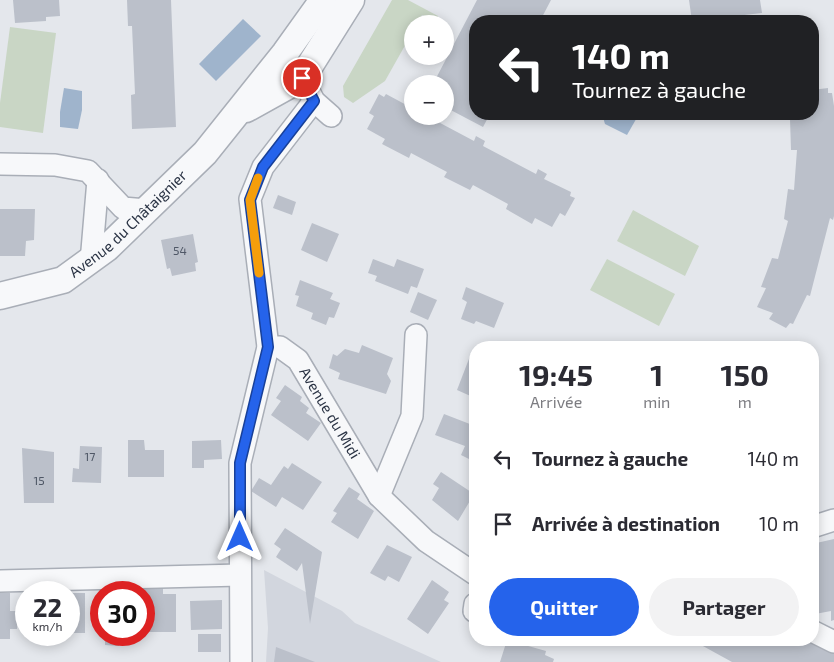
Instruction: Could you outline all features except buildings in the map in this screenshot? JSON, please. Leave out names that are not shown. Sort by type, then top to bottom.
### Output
[{"type":"street","points":[[234,116],[302,78],[352,0]]},
{"type":"street","points":[[321,4],[313,29],[285,67],[302,78],[314,101],[331,116]]},
{"type":"street","name":"Avenue du Châtaignier","points":[[0,296],[64,280],[91,262],[205,153],[321,4]]},
{"type":"street","points":[[241,662],[240,463],[268,347],[250,200],[263,167],[314,101]]},
{"type":"street","points":[[0,164],[54,165],[88,171],[112,198],[124,208],[146,210]]},
{"type":"street","points":[[91,262],[98,180]]},
{"type":"street","points":[[379,496],[412,416],[416,334]]},
{"type":"street","name":"Avenue du Midi","points":[[268,347],[280,347],[298,360],[379,496],[426,541],[469,570]]},
{"type":"street","points":[[819,524],[834,520]]},
{"type":"street","points":[[0,581],[240,574]]},
{"type":"street","points":[[819,635],[834,642]]},
{"type":"shaded area","points":[[264,570],[342,611],[355,623],[441,662],[266,662],[268,628]]},
{"type":"green space","points":[[392,0],[408,0],[436,15],[404,15],[404,47],[385,81],[353,103],[344,97],[343,86]]},
{"type":"green space","points":[[10,27],[56,33],[43,133],[0,127],[0,103]]},
{"type":"green space","points":[[633,210],[699,246],[685,276],[617,241]]},
{"type":"green space","points":[[607,259],[675,294],[659,326],[590,290]]},
{"type":"water","points":[[243,19],[261,36],[216,81],[199,64]]},
{"type":"water","points":[[64,88],[82,91],[82,110],[78,129],[60,127],[60,112]]},
{"type":"water","points":[[604,120],[636,120],[627,135],[605,124]]},
{"type":"slow traffic","points":[[258,178],[250,200],[259,273]]},
{"type":"route","points":[[240,537],[240,463],[268,347],[250,200],[263,167],[314,101],[302,78]]}]
